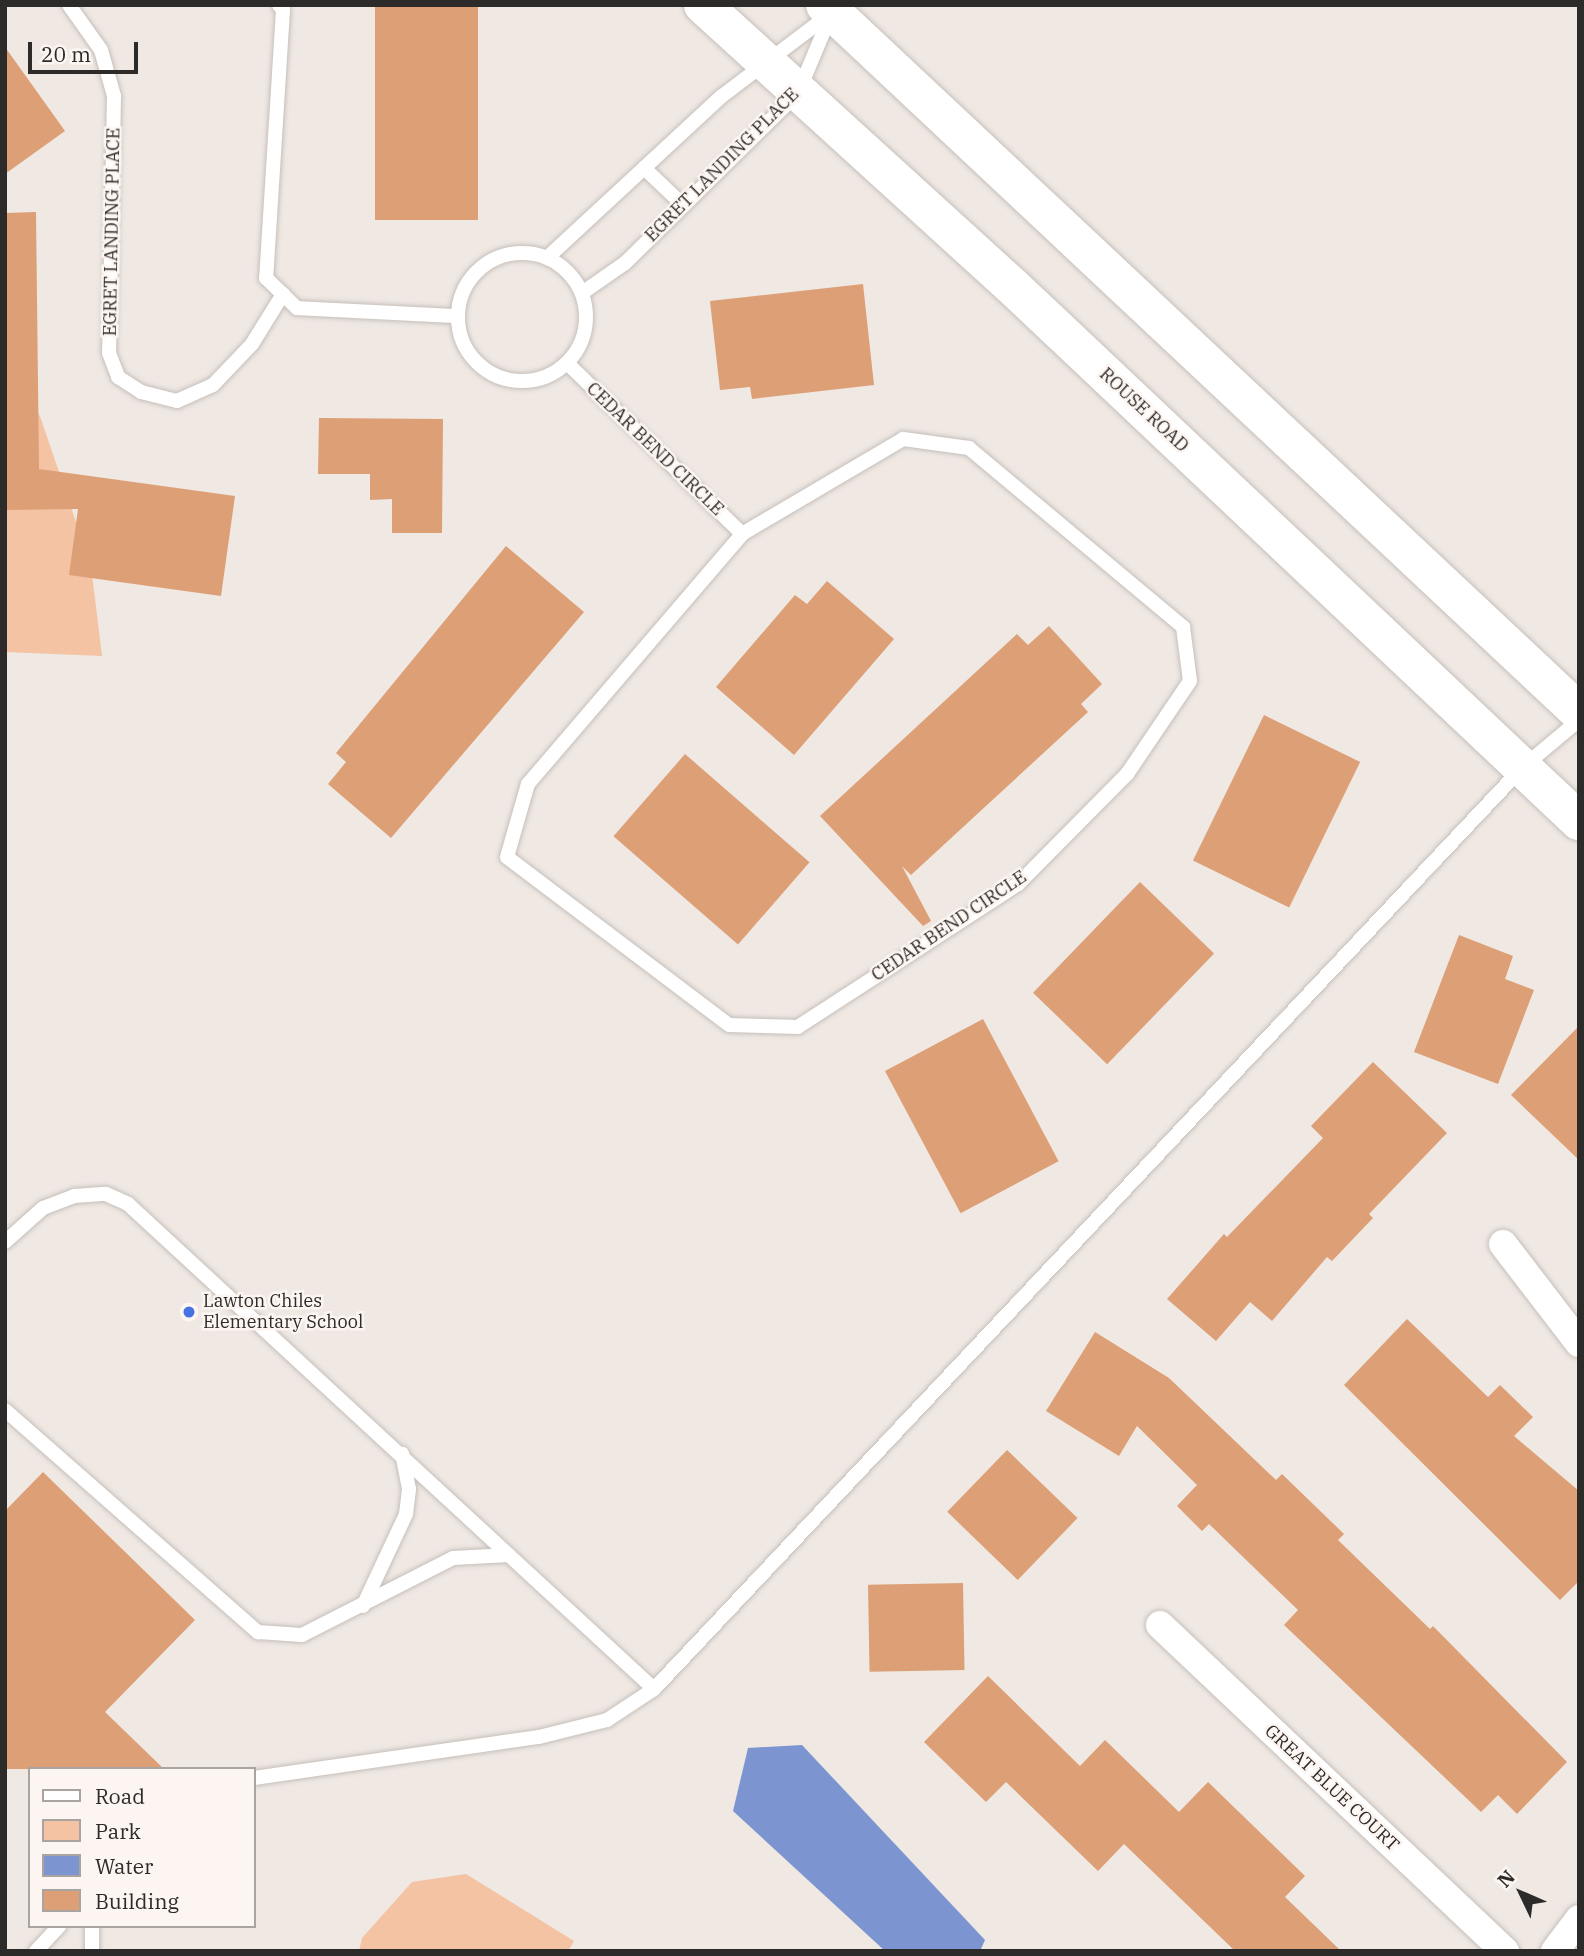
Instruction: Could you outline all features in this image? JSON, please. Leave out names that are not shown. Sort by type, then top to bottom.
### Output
[{"type":"street","name":"ROUSE ROAD","points":[[703,5],[1012,286],[1579,821]]},
{"type":"street","points":[[832,7],[1579,712]]},
{"type":"street","points":[[1503,1244],[1579,1343]]},
{"type":"street","name":"GREAT BLUE COURT","points":[[1160,1625],[1505,1951]]},
{"type":"street","points":[[1555,1951],[1579,1919]]},
{"type":"lane","name":"EGRET LANDING PLACE","points":[[69,5],[102,50],[114,96],[109,354],[118,377],[141,392],[177,401],[213,385],[252,344],[283,294]]},
{"type":"lane","points":[[279,5],[283,10],[266,278],[296,308],[457,316]]},
{"type":"lane","name":"EGRET LANDING PLACE","points":[[582,293],[625,262],[798,93],[832,7]]},
{"type":"lane","points":[[548,257],[726,92],[768,65],[832,7]]},
{"type":"lane","points":[[644,168],[683,205]]},
{"type":"lane","points":[[523,252],[548,257],[568,272],[582,293],[586,318],[581,343],[567,363],[533,379],[496,376],[475,362],[461,341],[457,316],[463,291],[477,271],[498,257],[523,252]]},
{"type":"lane","name":"CEDAR BEND CIRCLE","points":[[567,363],[742,534]]},
{"type":"lane","name":"CEDAR BEND CIRCLE","points":[[903,439],[969,448],[1183,627],[1190,681],[1127,774],[1018,884],[798,1027],[729,1025],[507,856],[528,784],[742,534],[903,439]]},
{"type":"lane","points":[[256,1778],[539,1737],[607,1720],[654,1689],[1523,766],[1579,720]]},
{"type":"lane","points":[[5,1242],[43,1208],[74,1196],[106,1194],[128,1204],[654,1689]]},
{"type":"lane","points":[[5,1410],[258,1632],[302,1634],[363,1607],[453,1558],[509,1555]]},
{"type":"lane","points":[[363,1607],[406,1514],[409,1489],[402,1454]]},
{"type":"lane","points":[[36,1951],[57,1928]]},
{"type":"lane","points":[[92,1928],[92,1951]]},
{"type":"green space","points":[[5,338],[41,419],[91,566],[102,656],[5,652]]},
{"type":"green space","points":[[466,1874],[574,1941],[568,1951],[359,1951],[362,1938],[412,1882]]},
{"type":"water","points":[[802,1745],[985,1940],[980,1951],[885,1951],[733,1811],[748,1748]]},
{"type":"building","points":[[375,5],[478,5],[478,220],[375,220]]},
{"type":"building","points":[[5,47],[65,131],[5,174]]},
{"type":"building","points":[[36,212],[39,469],[235,496],[221,596],[69,575],[78,509],[5,510],[5,213]]},
{"type":"building","points":[[863,284],[874,385],[752,399],[750,387],[720,390],[710,301]]},
{"type":"building","points":[[319,418],[443,419],[442,533],[392,533],[392,499],[370,500],[370,474],[318,474]]},
{"type":"building","points":[[506,546],[584,612],[391,838],[328,784],[346,762],[336,753]]},
{"type":"building","points":[[827,581],[894,639],[794,755],[716,687],[795,595],[807,604]]},
{"type":"building","points":[[1049,626],[1102,684],[1081,704],[1088,712],[911,875],[902,866],[931,921],[923,926],[820,816],[1017,634],[1028,645]]},
{"type":"building","points":[[1264,715],[1360,762],[1289,908],[1193,861]]},
{"type":"building","points":[[685,754],[810,862],[738,945],[613,836]]},
{"type":"building","points":[[1140,882],[1214,954],[1107,1064],[1033,993]]},
{"type":"building","points":[[1459,935],[1513,956],[1505,979],[1534,990],[1498,1084],[1414,1052]]},
{"type":"building","points":[[983,1019],[1059,1161],[961,1213],[885,1071]]},
{"type":"building","points":[[1579,1026],[1579,1160],[1511,1095]]},
{"type":"building","points":[[1373,1062],[1447,1133],[1369,1214],[1373,1218],[1332,1261],[1327,1257],[1272,1321],[1250,1302],[1216,1341],[1167,1299],[1224,1234],[1227,1237],[1323,1138],[1311,1126]]},
{"type":"building","points":[[1407,1319],[1488,1397],[1500,1385],[1533,1417],[1514,1436],[1579,1491],[1579,1581],[1560,1600],[1344,1385]]},
{"type":"building","points":[[1095,1332],[1169,1378],[1276,1480],[1282,1474],[1344,1534],[1338,1540],[1430,1629],[1433,1626],[1567,1762],[1517,1814],[1498,1795],[1481,1812],[1284,1625],[1298,1610],[1209,1524],[1202,1531],[1177,1506],[1197,1485],[1137,1426],[1119,1456],[1046,1411]]},
{"type":"building","points":[[1007,1450],[1077,1518],[1018,1580],[947,1512]]},
{"type":"building","points":[[43,1472],[195,1620],[105,1712],[162,1767],[5,1769],[5,1511]]},
{"type":"building","points":[[963,1583],[965,1670],[870,1672],[868,1585]]},
{"type":"building","points":[[988,1676],[1080,1766],[1105,1740],[1179,1812],[1208,1782],[1305,1876],[1285,1897],[1341,1951],[1235,1951],[1124,1844],[1098,1871],[1006,1782],[986,1802],[924,1742]]},
{"type":"place","name":"Lawton Chiles Elementary School","points":[[189,1312]]}]
